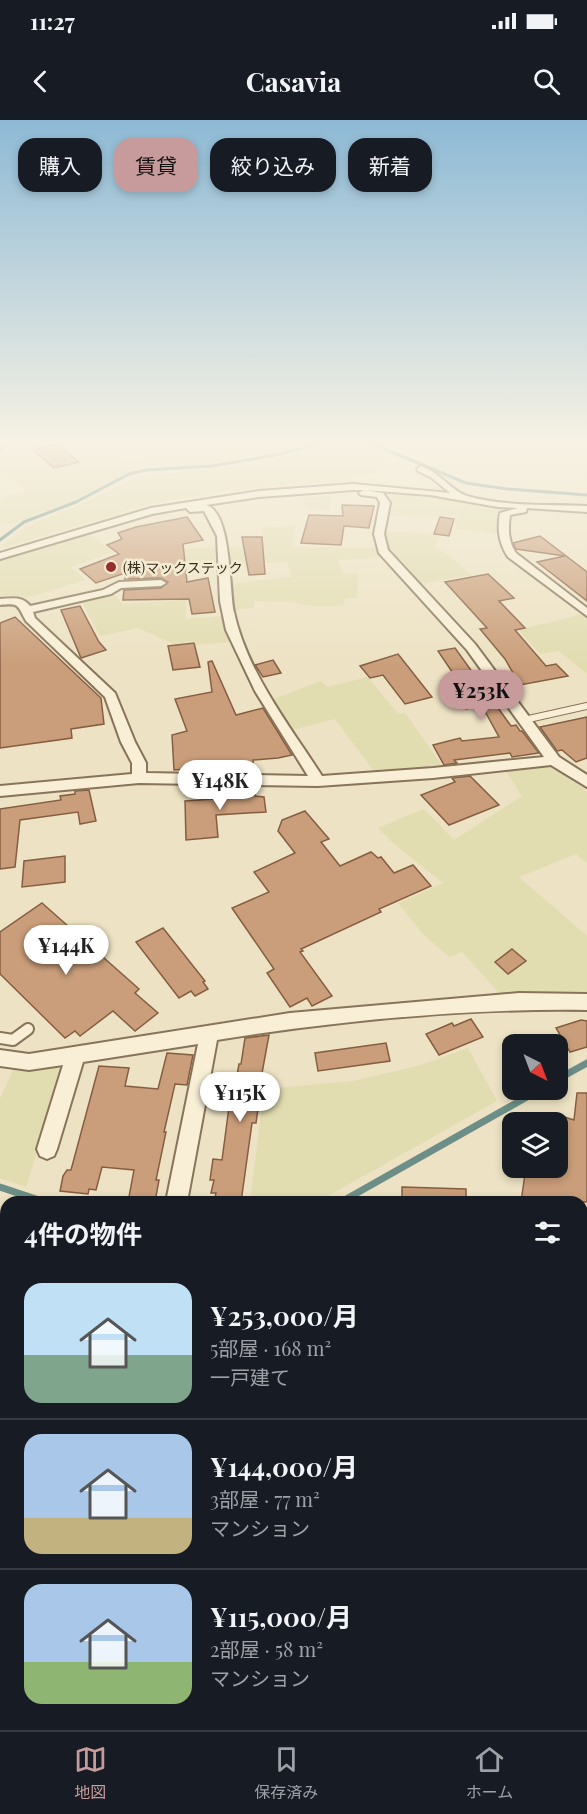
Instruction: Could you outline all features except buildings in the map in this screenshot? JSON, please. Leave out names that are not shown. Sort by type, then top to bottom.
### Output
[{"type":"street","points":[[0,556],[137,515]]},
{"type":"street","points":[[211,515],[222,536],[226,601],[236,639],[261,691],[318,781]]},
{"type":"street","points":[[383,515],[379,534],[383,550],[471,647],[554,760],[585,779]]},
{"type":"street","points":[[505,515],[502,526],[505,547],[512,555],[587,613]]},
{"type":"street","points":[[27,610],[107,592],[119,585],[161,583]]},
{"type":"street","points":[[0,602],[18,600],[25,605],[30,620],[111,696],[128,742],[139,763],[139,778]]},
{"type":"street","points":[[0,791],[139,778],[318,781],[434,773],[554,760]]},
{"type":"street","points":[[0,1058],[29,1062],[290,1021],[519,1000],[587,1002]]},
{"type":"street","points":[[177,1196],[209,1033]]},
{"type":"street","points":[[47,1149],[76,1054]]},
{"type":"lane","points":[[524,720],[587,706]]},
{"type":"lane","points":[[0,1038],[13,1040],[28,1029]]},
{"type":"shaded area","points":[[0,515],[36,515],[12,524],[0,522]]},
{"type":"shaded area","points":[[53,515],[113,515],[6,547],[2,546],[24,527]]},
{"type":"shaded area","points":[[392,515],[455,515],[428,517]]},
{"type":"shaded area","points":[[457,515],[502,515],[499,534],[456,529]]},
{"type":"shaded area","points":[[296,526],[293,547],[378,548],[383,557],[338,560],[343,574],[358,573],[357,598],[345,598],[343,606],[254,601],[254,608],[232,610],[230,584],[291,577],[288,562],[229,565],[229,547],[264,546],[263,527]]},
{"type":"shaded area","points":[[385,531],[440,535],[435,547],[472,575],[419,584],[388,550]]},
{"type":"shaded area","points":[[92,535],[113,552],[71,567],[85,580],[26,598],[23,596],[0,598],[0,561],[77,537]]},
{"type":"shaded area","points":[[220,547],[220,564],[150,567],[168,550]]},
{"type":"shaded area","points":[[114,594],[123,604],[186,600],[186,619],[224,616],[231,642],[196,645],[195,641],[174,644],[138,628],[100,636],[81,601]]},
{"type":"shaded area","points":[[583,614],[587,617],[587,674],[559,651],[540,654],[518,630]]},
{"type":"shaded area","points":[[368,677],[398,714],[405,713],[442,765],[374,771],[335,719],[292,730],[272,700],[321,681],[327,687]]},
{"type":"shaded area","points":[[547,767],[560,772],[587,791],[587,863],[576,854],[519,877],[587,936],[587,995],[516,993],[501,995],[462,952],[449,957],[422,933],[398,903],[443,883],[378,828],[424,809],[454,840],[522,796],[506,771]]},
{"type":"shaded area","points":[[468,1048],[497,1101],[328,1196],[251,1196],[264,1089],[353,1081],[421,1065]]},
{"type":"shaded area","points":[[62,1063],[64,1065],[26,1187],[0,1178],[0,1099],[14,1068]]},
{"type":"waterway","points":[[0,540],[24,522],[42,515]]},
{"type":"waterway","points":[[568,1073],[587,1063]]},
{"type":"waterway","points":[[352,1196],[522,1100]]},
{"type":"waterway","points":[[0,1187],[27,1196]]},
{"type":"place","name":"(株)マックステック","points":[[111,567]]}]
